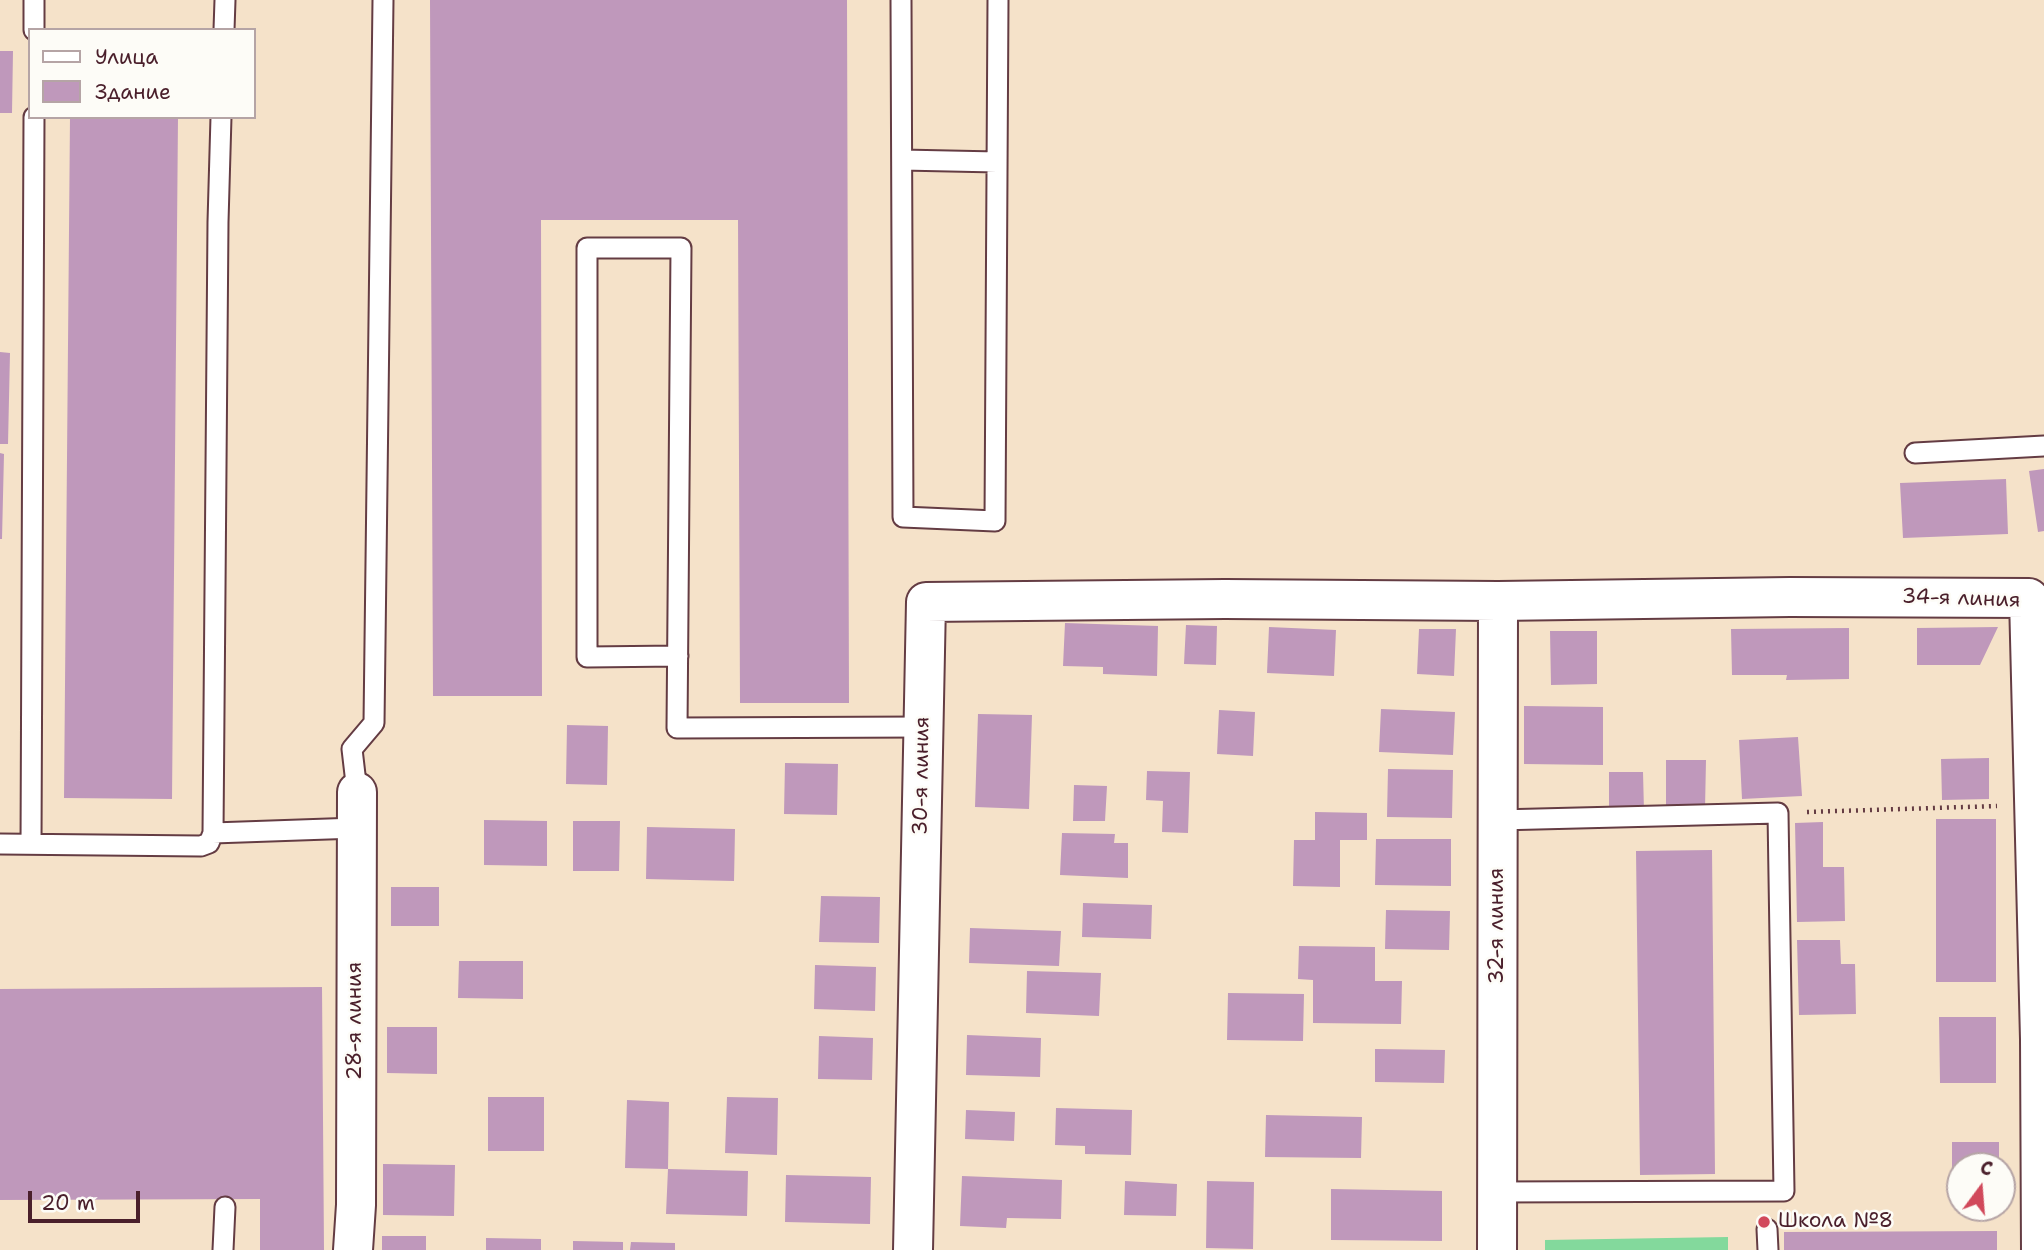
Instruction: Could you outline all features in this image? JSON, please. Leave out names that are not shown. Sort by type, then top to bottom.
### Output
[{"type":"street","name":"34-я линия","points":[[1498,601],[1790,597],[2029,598],[2042,1038],[2042,1250]]},
{"type":"street","name":"30-я линия","points":[[913,1250],[926,602],[1225,599],[1498,601]]},
{"type":"street","name":"32-я линия","points":[[1497,1250],[1498,601]]},
{"type":"street","name":"28-я линия","points":[[353,1250],[356,1205],[357,810]]},
{"type":"lane","points":[[34,0],[34,28]]},
{"type":"lane","points":[[224,28],[225,0]]},
{"type":"lane","points":[[213,833],[357,810],[352,749],[374,723],[383,0]]},
{"type":"lane","points":[[901,0],[903,517],[995,521],[998,0]]},
{"type":"lane","points":[[31,845],[34,119]]},
{"type":"lane","points":[[0,844],[201,846],[209,843],[213,833],[221,119]]},
{"type":"lane","points":[[902,160],[997,162]]},
{"type":"lane","points":[[678,656],[587,657],[587,248],[681,248],[678,656],[677,728],[923,727]]},
{"type":"lane","points":[[1914,453],[2044,446]]},
{"type":"lane","points":[[1497,1192],[1784,1191],[1778,813],[1498,820]]},
{"type":"lane","points":[[223,1250],[225,1208]]},
{"type":"lane","points":[[1767,1229],[1768,1250]]},
{"type":"path","points":[[1778,813],[2036,805]]},
{"type":"green space","points":[[1728,1237],[1728,1250],[1545,1250],[1545,1240]]},
{"type":"building","points":[[430,0],[847,0],[849,703],[740,703],[738,220],[541,220],[542,696],[433,696]]},
{"type":"building","points":[[0,51],[13,51],[12,113],[0,113]]},
{"type":"building","points":[[70,119],[178,119],[172,799],[64,798]]},
{"type":"building","points":[[0,352],[10,353],[8,444],[0,444]]},
{"type":"building","points":[[0,453],[4,454],[2,539],[0,539]]},
{"type":"building","points":[[2044,469],[2044,531],[2038,532],[2029,471]]},
{"type":"building","points":[[2006,479],[2008,534],[1903,538],[1900,483]]},
{"type":"building","points":[[1065,623],[1158,626],[1157,676],[1103,674],[1103,667],[1063,666]]},
{"type":"building","points":[[1186,625],[1217,626],[1216,665],[1184,664]]},
{"type":"building","points":[[1269,627],[1336,630],[1334,676],[1267,673]]},
{"type":"building","points":[[1998,627],[1980,665],[1917,665],[1917,628]]},
{"type":"building","points":[[1849,628],[1849,679],[1786,680],[1787,675],[1732,675],[1731,629]]},
{"type":"building","points":[[1419,629],[1456,629],[1454,676],[1417,674]]},
{"type":"building","points":[[1550,631],[1597,631],[1597,684],[1551,685]]},
{"type":"building","points":[[1524,706],[1603,707],[1603,765],[1524,764]]},
{"type":"building","points":[[1381,709],[1455,712],[1453,755],[1379,752]]},
{"type":"building","points":[[1219,710],[1255,712],[1253,756],[1217,754]]},
{"type":"building","points":[[978,714],[1032,715],[1029,809],[975,807]]},
{"type":"building","points":[[567,725],[608,726],[607,785],[566,784]]},
{"type":"building","points":[[1798,737],[1802,796],[1742,799],[1739,740]]},
{"type":"building","points":[[1989,758],[1989,799],[1942,800],[1941,759]]},
{"type":"building","points":[[1666,760],[1706,760],[1705,809],[1666,808]]},
{"type":"building","points":[[785,763],[838,764],[837,815],[784,814]]},
{"type":"building","points":[[1388,769],[1453,770],[1452,818],[1387,817]]},
{"type":"building","points":[[1147,771],[1190,772],[1188,833],[1162,832],[1163,801],[1146,800]]},
{"type":"building","points":[[1609,772],[1643,772],[1644,811],[1609,811]]},
{"type":"building","points":[[1074,785],[1107,786],[1105,821],[1073,821]]},
{"type":"building","points":[[1315,812],[1367,813],[1367,840],[1340,840],[1340,887],[1293,886],[1294,840],[1315,840]]},
{"type":"building","points":[[1936,819],[1996,819],[1996,982],[1936,982]]},
{"type":"building","points":[[484,820],[547,821],[547,866],[484,865]]},
{"type":"building","points":[[573,821],[620,821],[619,871],[573,871]]},
{"type":"building","points":[[1823,822],[1823,867],[1844,867],[1845,921],[1797,922],[1795,823]]},
{"type":"building","points":[[647,827],[735,829],[734,881],[646,879]]},
{"type":"building","points":[[1062,833],[1115,834],[1114,843],[1128,843],[1128,878],[1060,875]]},
{"type":"building","points":[[1376,839],[1451,839],[1451,886],[1375,885]]},
{"type":"building","points":[[1712,850],[1715,1174],[1640,1175],[1636,851]]},
{"type":"building","points":[[391,887],[439,887],[439,926],[391,926]]},
{"type":"building","points":[[821,896],[880,897],[879,943],[819,942]]},
{"type":"building","points":[[1083,903],[1152,905],[1151,939],[1082,937]]},
{"type":"building","points":[[1386,910],[1450,911],[1449,950],[1385,949]]},
{"type":"building","points":[[970,928],[1061,931],[1059,966],[969,963]]},
{"type":"building","points":[[1797,940],[1840,940],[1841,964],[1855,964],[1856,1014],[1799,1015]]},
{"type":"building","points":[[1299,946],[1375,947],[1375,981],[1402,981],[1401,1024],[1313,1023],[1313,980],[1298,979]]},
{"type":"building","points":[[459,961],[523,961],[523,999],[458,998]]},
{"type":"building","points":[[815,965],[876,967],[875,1011],[814,1009]]},
{"type":"building","points":[[1027,971],[1101,973],[1099,1016],[1026,1013]]},
{"type":"building","points":[[322,987],[324,1250],[260,1250],[260,1199],[0,1200],[0,989]]},
{"type":"building","points":[[1228,993],[1304,994],[1303,1041],[1227,1040]]},
{"type":"building","points":[[1939,1017],[1996,1017],[1996,1083],[1940,1083]]},
{"type":"building","points":[[387,1027],[437,1027],[437,1074],[387,1073]]},
{"type":"building","points":[[967,1035],[1041,1038],[1040,1077],[966,1075]]},
{"type":"building","points":[[819,1036],[873,1038],[872,1080],[818,1079]]},
{"type":"building","points":[[1375,1049],[1445,1050],[1444,1083],[1375,1082]]},
{"type":"building","points":[[488,1097],[544,1097],[544,1151],[488,1151]]},
{"type":"building","points":[[727,1097],[778,1098],[777,1155],[725,1153]]},
{"type":"building","points":[[627,1100],[669,1102],[668,1169],[625,1168]]},
{"type":"building","points":[[1056,1108],[1132,1110],[1131,1155],[1085,1154],[1085,1146],[1055,1145]]},
{"type":"building","points":[[966,1110],[1015,1112],[1014,1141],[965,1139]]},
{"type":"building","points":[[1266,1115],[1362,1117],[1361,1158],[1265,1157]]},
{"type":"building","points":[[1952,1142],[1999,1142],[1999,1152],[1952,1152]]},
{"type":"building","points":[[383,1164],[455,1165],[454,1216],[383,1215]]},
{"type":"building","points":[[668,1169],[748,1171],[747,1216],[666,1214]]},
{"type":"building","points":[[786,1175],[871,1177],[870,1224],[785,1222]]},
{"type":"building","points":[[962,1176],[1062,1180],[1061,1219],[1007,1218],[1006,1228],[960,1226]]},
{"type":"building","points":[[1125,1181],[1177,1184],[1176,1216],[1124,1215]]},
{"type":"building","points":[[1207,1181],[1254,1182],[1253,1249],[1206,1248]]},
{"type":"building","points":[[1331,1189],[1442,1191],[1442,1241],[1331,1240]]},
{"type":"building","points":[[1997,1231],[1997,1250],[1784,1250],[1784,1232]]},
{"type":"building","points":[[382,1236],[426,1236],[426,1250],[382,1250]]},
{"type":"building","points":[[486,1238],[541,1239],[541,1250],[486,1250]]},
{"type":"building","points":[[573,1241],[623,1242],[623,1250],[573,1250]]},
{"type":"building","points":[[631,1242],[675,1243],[675,1250],[630,1250]]},
{"type":"place","name":"Школа №8","points":[[1764,1222]]}]
